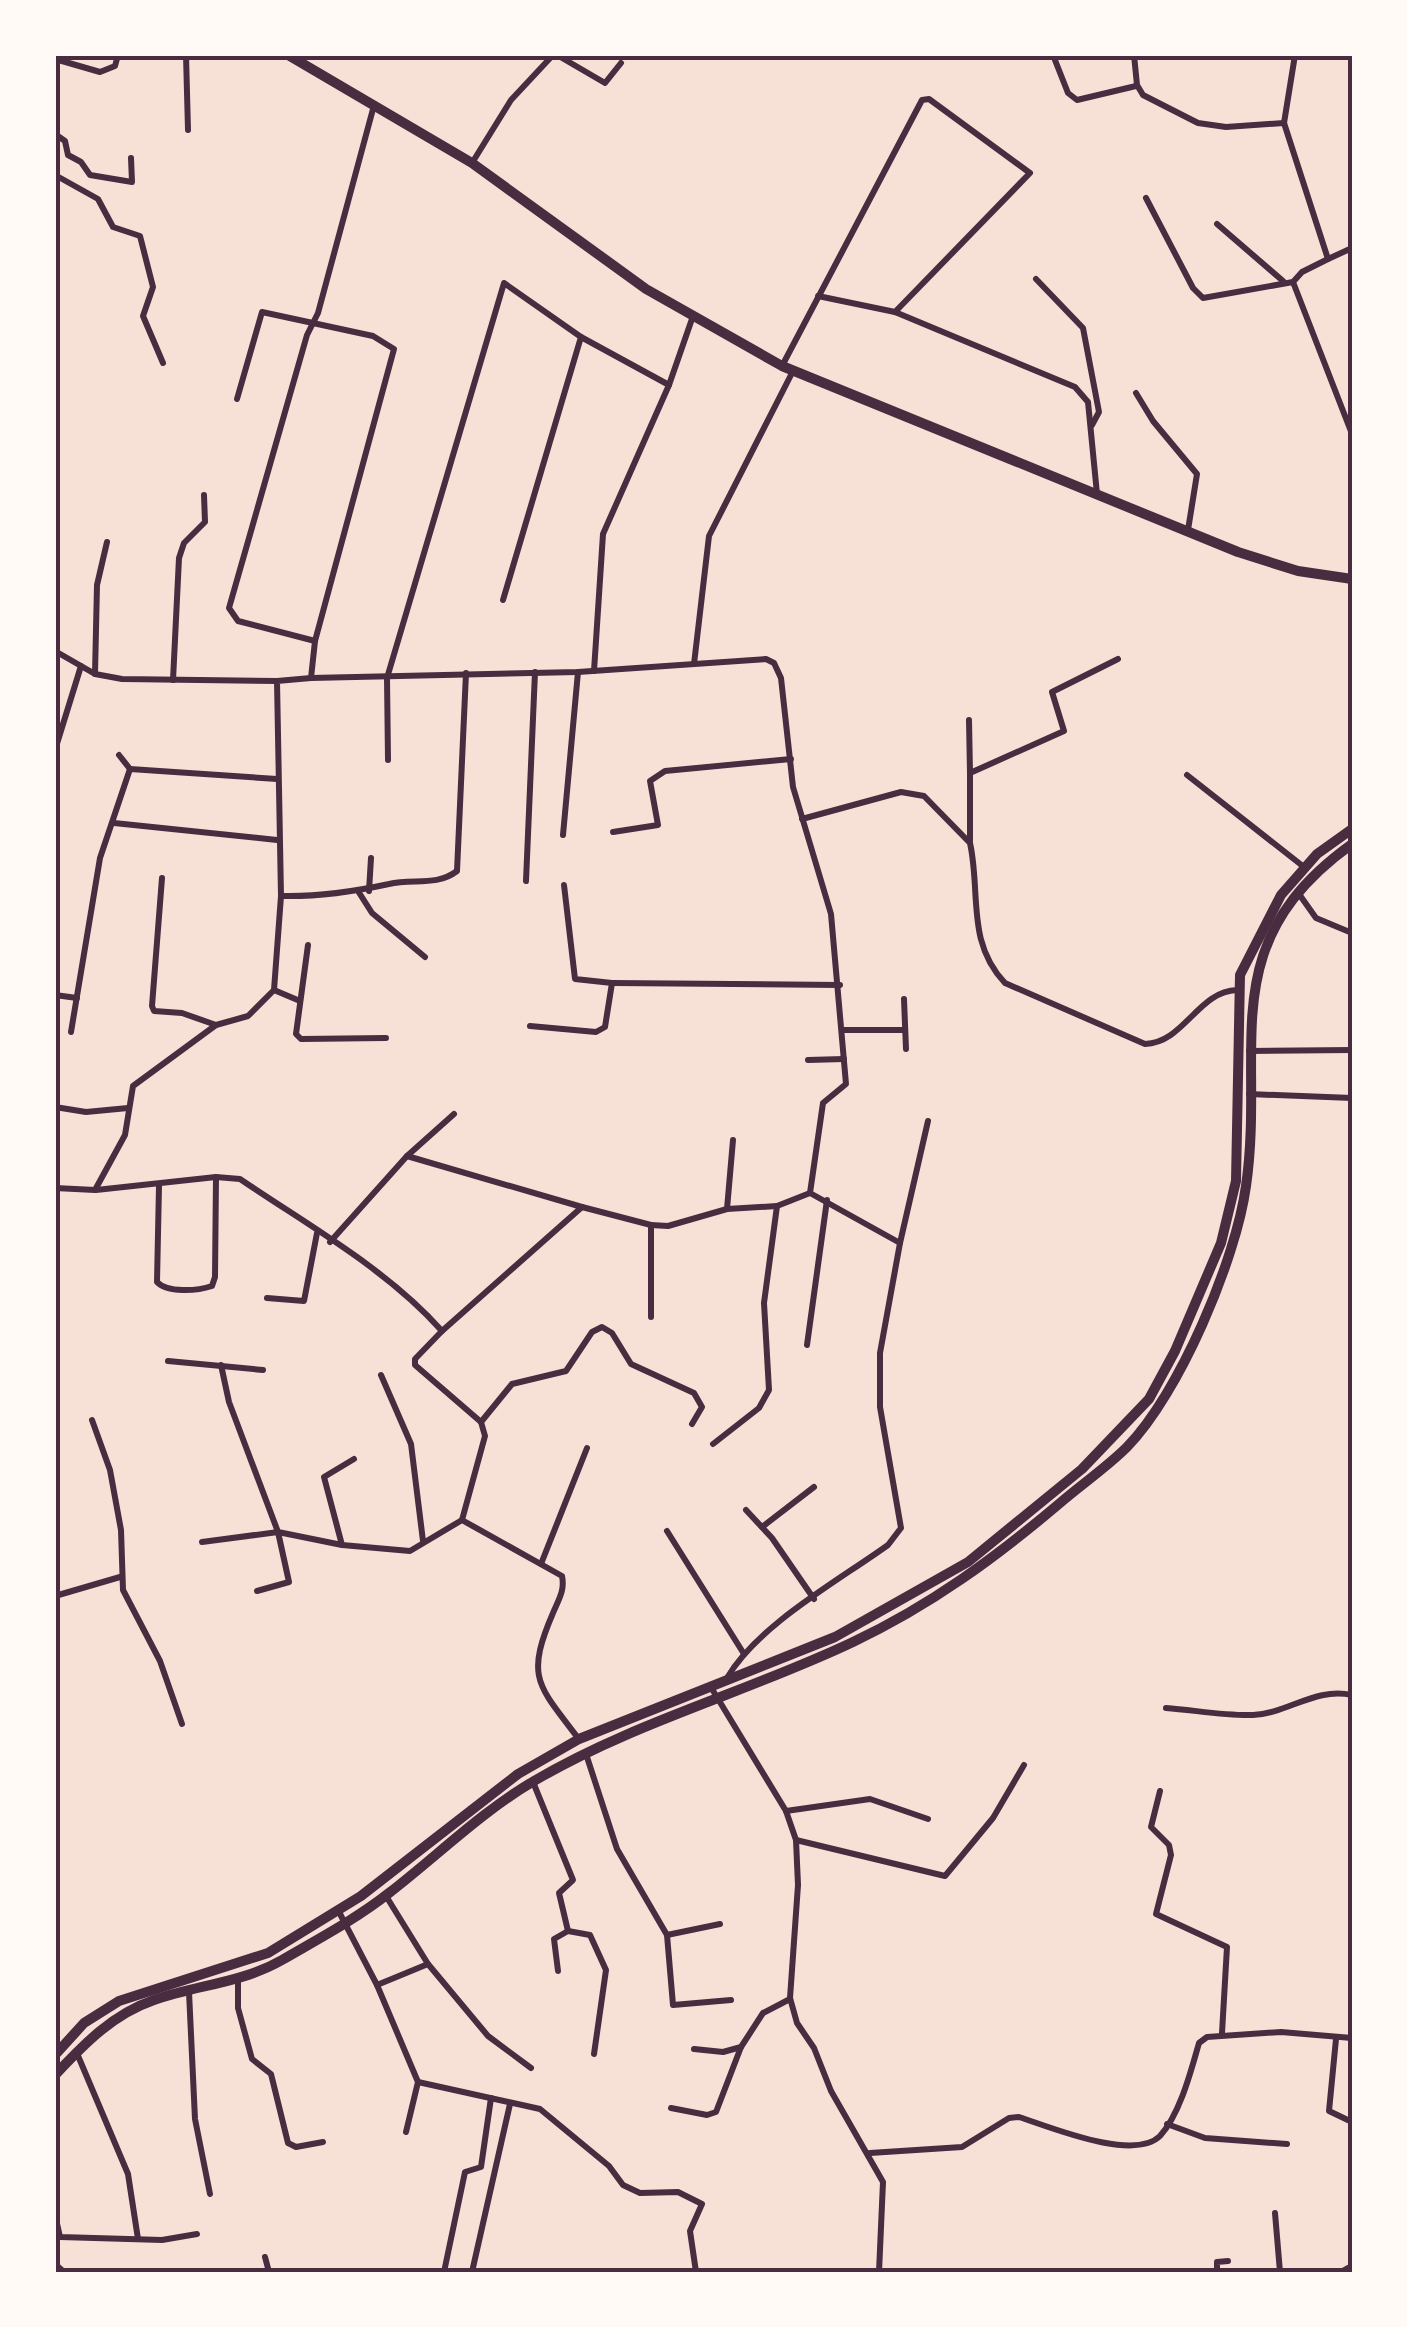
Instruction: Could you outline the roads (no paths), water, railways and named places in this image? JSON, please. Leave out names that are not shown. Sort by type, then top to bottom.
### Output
[{"type":"main road","points":[[288,55],[472,163],[646,289],[788,369],[1268,564],[1352,579]]},
{"type":"main road","points":[[55,2075],[76,2051],[124,2014],[154,2000],[238,1980],[276,1964],[344,1923],[386,1896],[495,1806],[533,1781],[835,1637],[968,1562],[1082,1469],[1149,1399],[1175,1352],[1221,1242],[1236,1181],[1237,990],[1264,922],[1305,868],[1352,829]]},
{"type":"main road","points":[[55,2055],[84,2024],[118,2001],[268,1953],[338,1910],[518,1774],[579,1739],[718,1691],[926,1606],[987,1564],[1127,1447],[1161,1406],[1177,1375],[1236,1234],[1247,1184],[1248,1051],[1254,976],[1274,931],[1299,894],[1352,844]]},
{"type":"street","points":[[55,59],[100,72],[115,66],[118,55]]},
{"type":"street","points":[[186,55],[188,130]]},
{"type":"street","points":[[472,163],[511,100],[555,55],[605,83],[621,63]]},
{"type":"street","points":[[1053,55],[1068,93],[1078,100],[1136,86]]},
{"type":"street","points":[[1134,55],[1136,86],[1143,95],[1198,123],[1226,127],[1284,122]]},
{"type":"street","points":[[1295,55],[1284,122],[1328,259]]},
{"type":"street","points":[[694,664],[709,536],[818,296],[922,100],[929,100],[1030,173],[895,312]]},
{"type":"street","points":[[316,640],[238,621],[230,608],[373,108]]},
{"type":"street","points":[[55,134],[65,141],[68,155],[81,162],[90,174],[132,182],[131,158]]},
{"type":"street","points":[[55,174],[98,199],[112,227],[140,236],[152,287],[144,316],[163,363]]},
{"type":"street","points":[[1146,198],[1193,288],[1203,298],[1293,282]]},
{"type":"street","points":[[1217,224],[1283,281]]},
{"type":"street","points":[[1293,282],[1302,272],[1352,248]]},
{"type":"street","points":[[1036,278],[1083,328],[1099,412],[1092,426]]},
{"type":"street","points":[[1293,282],[1352,434]]},
{"type":"street","points":[[388,760],[387,678],[504,284],[581,337],[668,385]]},
{"type":"street","points":[[818,296],[895,312],[1075,387],[1088,402],[1097,494]]},
{"type":"street","points":[[237,399],[262,312],[373,336],[394,349],[316,640],[311,678]]},
{"type":"street","points":[[594,671],[603,534],[668,385],[693,316]]},
{"type":"street","points":[[503,600],[581,337]]},
{"type":"street","points":[[1136,393],[1153,421],[1197,474],[1188,532]]},
{"type":"street","points":[[173,680],[179,558],[184,542],[205,522],[204,495]]},
{"type":"street","points":[[95,674],[97,586],[107,542]]},
{"type":"street","points":[[55,651],[95,674],[173,680],[278,681],[578,672],[766,659],[774,663],[781,678],[802,818],[831,914],[840,985],[845,1086],[822,1103],[810,1193]]},
{"type":"street","points":[[970,773],[1064,731],[1052,692],[1118,659]]},
{"type":"street","points":[[55,750],[82,666]]},
{"type":"street","points":[[526,880],[535,672]]},
{"type":"street","points":[[563,836],[578,672]]},
{"type":"street","points":[[281,896],[324,897],[391,883],[445,880],[456,871],[466,674]]},
{"type":"street","points":[[96,1190],[125,1135],[133,1086],[216,1025],[248,1016],[274,990],[281,896],[277,840],[278,681]]},
{"type":"street","points":[[969,720],[975,920],[982,950],[1004,982],[1145,1044],[1166,1038],[1212,996],[1237,990]]},
{"type":"street","points":[[119,754],[130,769]]},
{"type":"street","points":[[614,832],[658,825],[650,781],[664,770],[791,758]]},
{"type":"street","points":[[130,769],[277,780]]},
{"type":"street","points":[[71,1032],[100,858],[130,769]]},
{"type":"street","points":[[1186,775],[1305,868]]},
{"type":"street","points":[[802,818],[901,792],[924,796],[970,843]]},
{"type":"street","points":[[114,823],[277,840]]},
{"type":"street","points":[[369,890],[371,858]]},
{"type":"street","points":[[162,878],[152,1006],[154,1011],[182,1014],[216,1025]]},
{"type":"street","points":[[564,885],[575,978],[612,983],[840,985]]},
{"type":"street","points":[[358,890],[372,914],[425,957]]},
{"type":"street","points":[[1299,894],[1316,918],[1352,932]]},
{"type":"street","points":[[308,945],[296,1034],[301,1039],[386,1038]]},
{"type":"street","points":[[530,1026],[602,1030],[612,983]]},
{"type":"street","points":[[274,990],[300,1000]]},
{"type":"street","points":[[55,994],[77,998]]},
{"type":"street","points":[[904,998],[906,1049]]},
{"type":"street","points":[[843,1030],[905,1030]]},
{"type":"street","points":[[1248,1051],[1352,1050]]},
{"type":"street","points":[[808,1060],[844,1059]]},
{"type":"street","points":[[1248,1094],[1352,1098]]},
{"type":"street","points":[[55,1107],[86,1112],[128,1108]]},
{"type":"street","points":[[330,1242],[407,1156],[454,1114]]},
{"type":"street","points":[[879,2272],[885,2197],[870,2153],[831,2091],[814,2048],[797,2023],[790,1998],[798,1886],[796,1840],[786,1811],[718,1691],[744,1654],[888,1544],[901,1528],[880,1389],[880,1353],[928,1121]]},
{"type":"street","points":[[727,1208],[733,1140]]},
{"type":"street","points":[[407,1156],[651,1225],[668,1226],[727,1208],[777,1206],[810,1193],[900,1242]]},
{"type":"street","points":[[159,1186],[157,1282],[167,1289],[204,1289],[212,1286],[215,1277],[216,1177]]},
{"type":"street","points":[[55,1188],[96,1190],[216,1177],[240,1179],[400,1286],[442,1332]]},
{"type":"street","points":[[807,1345],[827,1200]]},
{"type":"street","points":[[713,1444],[760,1408],[769,1390],[764,1303],[777,1206]]},
{"type":"street","points":[[202,1542],[278,1532],[342,1545],[410,1551],[462,1520],[485,1436],[481,1422],[415,1365],[442,1332],[582,1207]]},
{"type":"street","points":[[651,1225],[651,1317]]},
{"type":"street","points":[[267,1298],[304,1301],[317,1233]]},
{"type":"street","points":[[481,1422],[512,1384],[566,1371],[592,1332],[602,1327],[612,1333],[631,1364],[694,1392],[702,1408],[692,1424]]},
{"type":"street","points":[[168,1361],[263,1370]]},
{"type":"street","points":[[221,1365],[229,1402],[278,1532],[289,1582],[257,1590]]},
{"type":"street","points":[[381,1374],[412,1444],[423,1542]]},
{"type":"street","points":[[92,1420],[110,1470],[121,1530],[120,1577],[160,1661],[182,1724]]},
{"type":"street","points":[[541,1564],[586,1448]]},
{"type":"street","points":[[342,1545],[324,1477],[354,1459]]},
{"type":"street","points":[[762,1527],[814,1488]]},
{"type":"street","points":[[746,1510],[814,1598]]},
{"type":"street","points":[[462,1520],[562,1576],[564,1587],[543,1637],[536,1670],[544,1692],[579,1739]]},
{"type":"street","points":[[667,1531],[744,1654]]},
{"type":"street","points":[[55,1596],[120,1577]]},
{"type":"street","points":[[1166,1708],[1252,1715],[1280,1710],[1313,1695],[1352,1695]]},
{"type":"street","points":[[585,1753],[618,1849],[667,1935],[673,2004],[731,2000]]},
{"type":"street","points":[[796,1840],[945,1876],[993,1818],[1024,1765]]},
{"type":"street","points":[[533,1781],[573,1880],[559,1893],[568,1931]]},
{"type":"street","points":[[1160,1791],[1151,1827],[1169,1845],[1171,1855],[1156,1914],[1227,1948],[1222,2033]]},
{"type":"street","points":[[786,1811],[870,1798],[928,1819]]},
{"type":"street","points":[[386,1896],[428,1964],[488,2036],[531,2068]]},
{"type":"street","points":[[338,1910],[377,1985],[418,2082],[406,2132]]},
{"type":"street","points":[[667,1935],[720,1924]]},
{"type":"street","points":[[558,1971],[554,1938],[568,1931],[590,1935],[606,1970],[594,2054]]},
{"type":"street","points":[[377,1985],[428,1964]]},
{"type":"street","points":[[238,1980],[238,2008],[252,2058],[271,2074],[288,2142],[296,2147],[323,2142]]},
{"type":"street","points":[[188,1992],[195,2119],[210,2194]]},
{"type":"street","points":[[671,2108],[707,2115],[716,2112],[741,2047],[763,2013],[790,1998]]},
{"type":"street","points":[[870,2153],[962,2147],[1009,2118],[1094,2141],[1140,2146],[1159,2137],[1167,2124],[1199,2043],[1222,2033],[1282,2032],[1336,2040],[1352,2038]]},
{"type":"street","points":[[1336,2040],[1329,2111],[1352,2122]]},
{"type":"street","points":[[694,2049],[723,2052],[741,2047]]},
{"type":"street","points":[[76,2051],[128,2174],[138,2239]]},
{"type":"street","points":[[418,2082],[540,2109],[609,2166],[623,2184],[640,2193],[678,2192],[702,2204],[690,2230],[696,2272]]},
{"type":"street","points":[[444,2272],[465,2172],[481,2167],[492,2098]]},
{"type":"street","points":[[472,2272],[510,2104]]},
{"type":"street","points":[[1167,2124],[1205,2138],[1287,2144]]},
{"type":"street","points":[[1275,2213],[1280,2272]]},
{"type":"street","points":[[55,2215],[60,2237],[138,2239],[197,2234]]},
{"type":"street","points":[[265,2257],[269,2272]]},
{"type":"street","points":[[1217,2272],[1217,2262],[1228,2262]]},
{"type":"street","points":[[55,2264],[64,2272]]},
{"type":"street","points":[[1341,2272],[1352,2266]]}]
